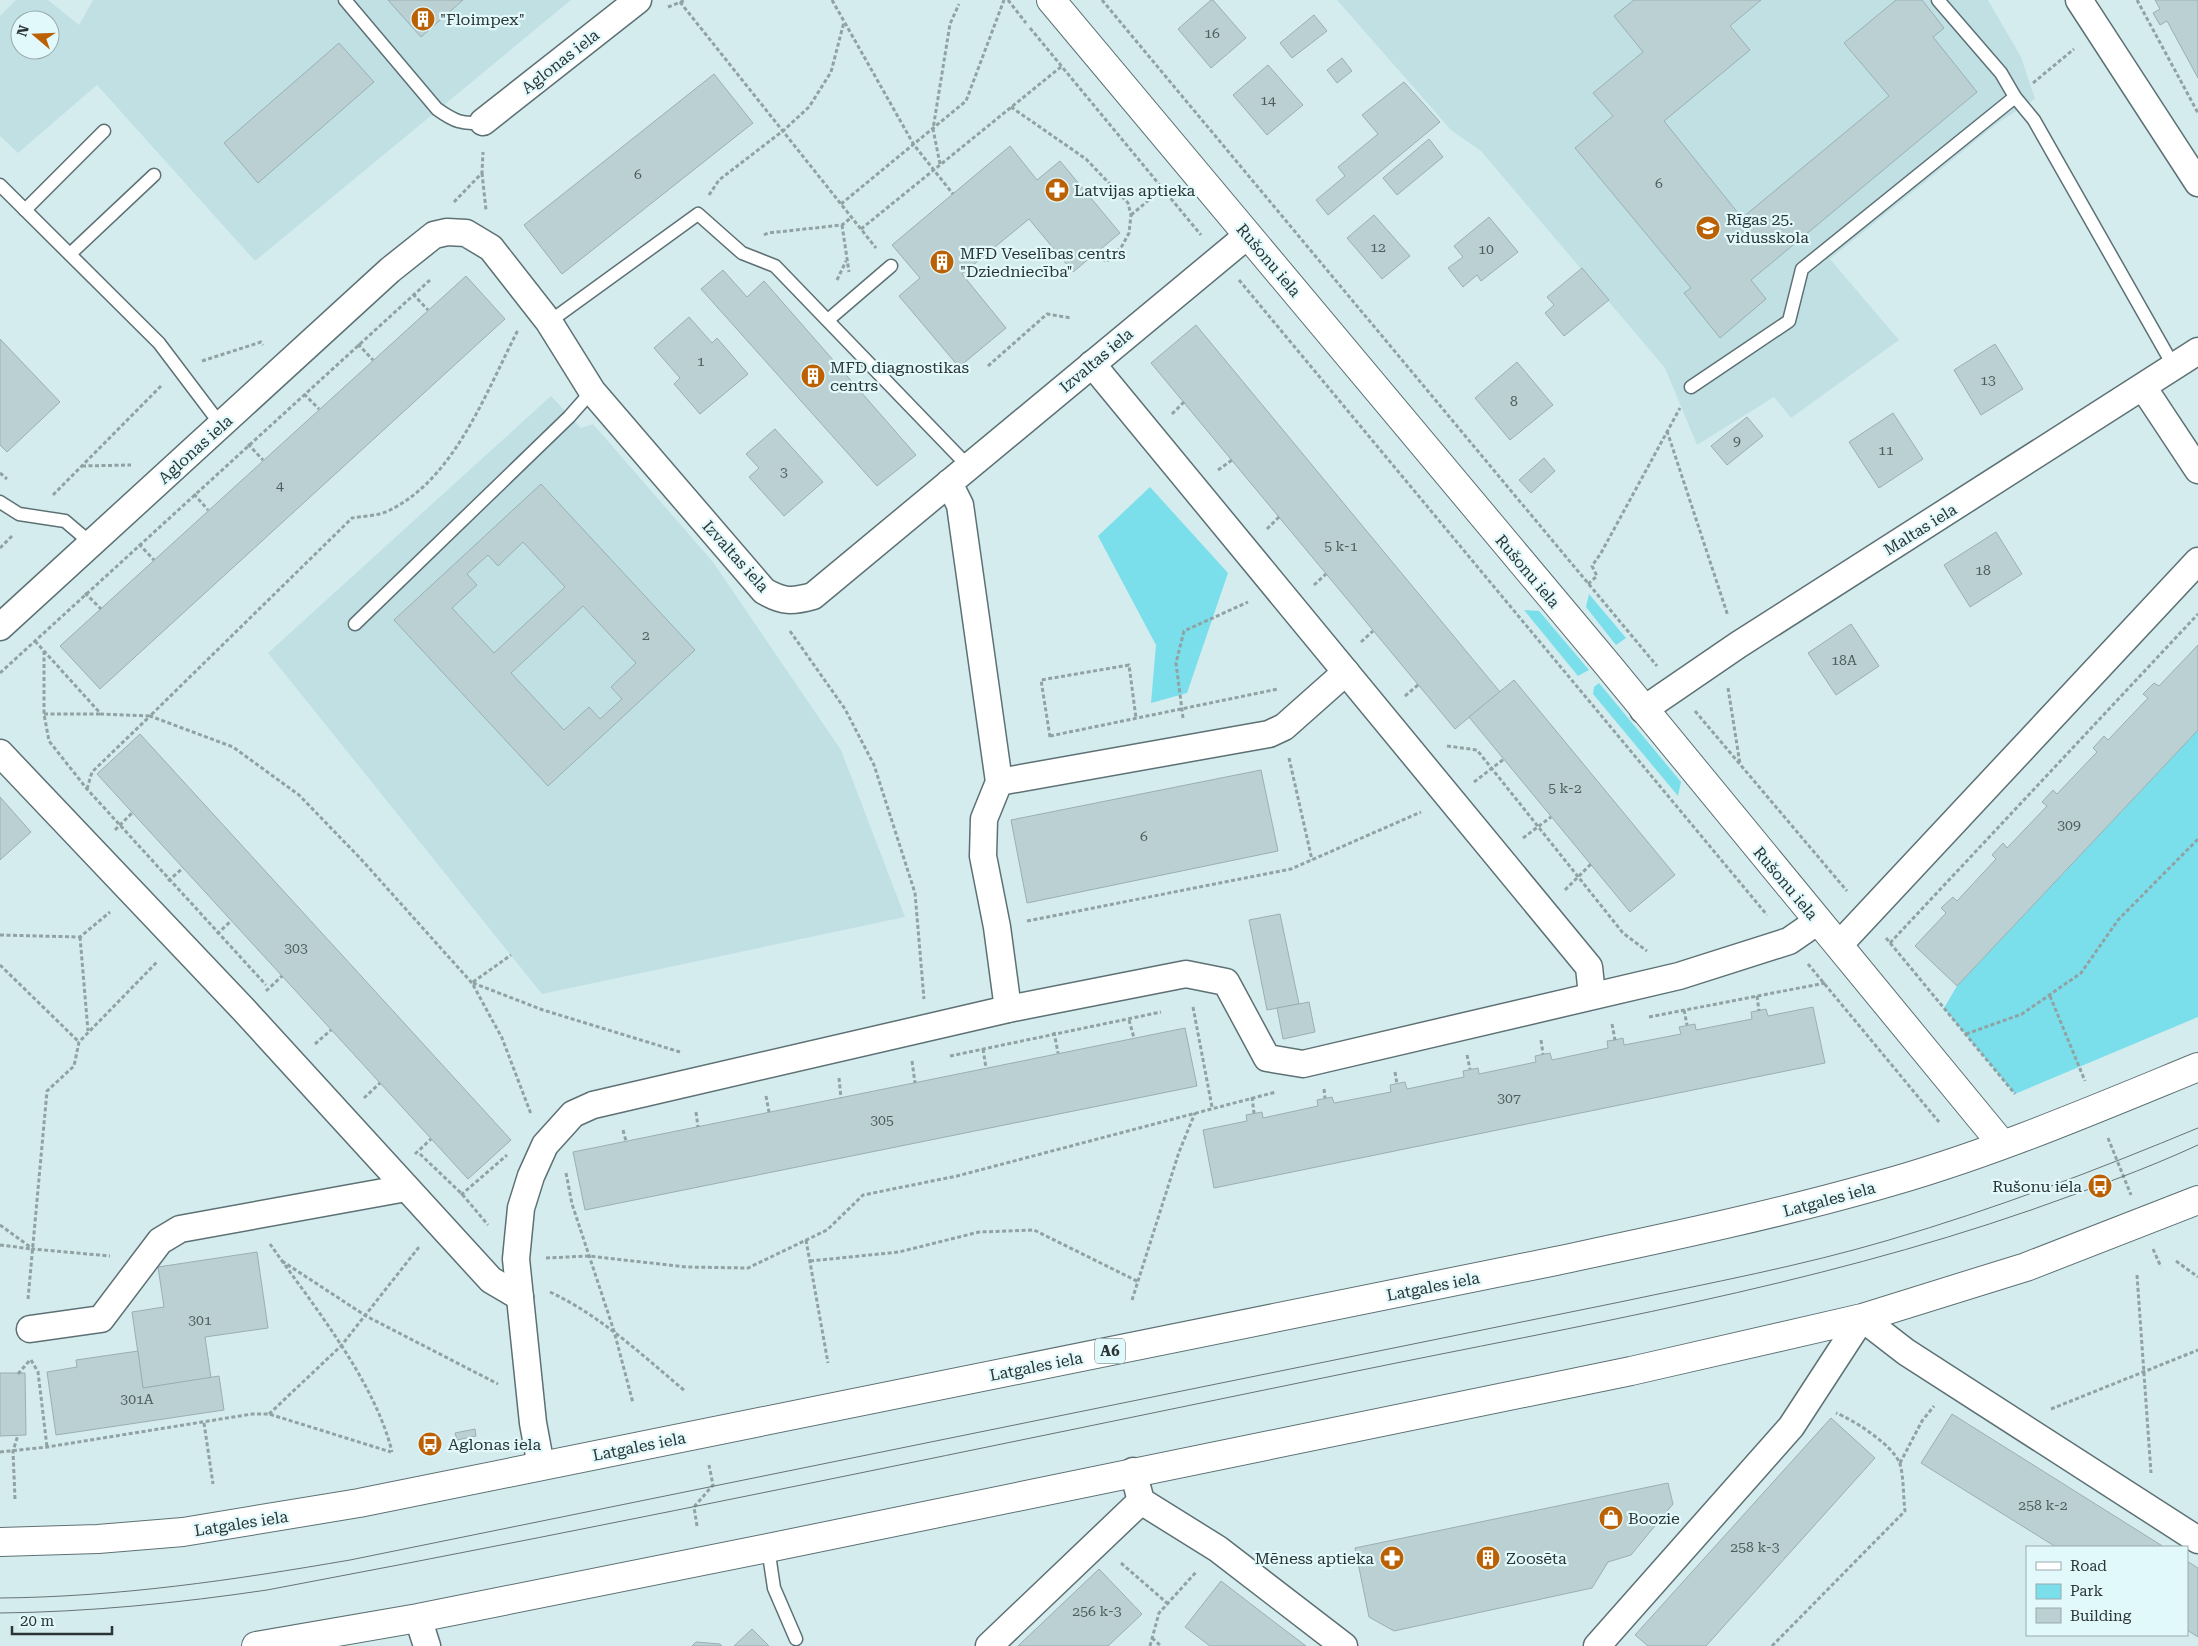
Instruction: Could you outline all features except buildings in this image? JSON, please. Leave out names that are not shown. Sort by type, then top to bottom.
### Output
[{"type":"main road","name":"Rušonu iela","points":[[1051,0],[1248,234],[2002,1144]]},
{"type":"main road","name":"Latgales iela","points":[[0,1542],[98,1539],[183,1532],[359,1503],[1556,1262],[1730,1224],[1878,1186],[2002,1144],[2198,1067]]},
{"type":"main road","points":[[256,1646],[418,1618],[768,1548],[1133,1471],[1631,1371],[1862,1318],[2026,1267],[2198,1200]]},
{"type":"street","name":"Aglonas iela","points":[[483,122],[638,0]]},
{"type":"street","points":[[2080,0],[2198,183]]},
{"type":"street","name":"Izvaltas iela","points":[[390,270],[434,236],[447,232],[466,233],[484,242],[549,322],[592,391],[764,591],[778,599],[796,601],[813,596],[1248,234]]},
{"type":"street","name":"Aglonas iela","points":[[0,628],[390,270]]},
{"type":"street","name":"Maltas iela","points":[[1643,710],[1730,650],[2143,387],[2173,365],[2198,351]]},
{"type":"street","points":[[1092,364],[1589,967],[1592,995]]},
{"type":"street","points":[[2143,387],[2198,470]]},
{"type":"street","points":[[959,474],[960,505],[999,782],[984,819],[983,856],[997,927],[1008,1009]]},
{"type":"street","points":[[1839,945],[2198,561]]},
{"type":"street","points":[[999,782],[1269,734],[1284,727],[1346,672]]},
{"type":"street","points":[[0,753],[244,1010],[491,1280],[518,1278]]},
{"type":"street","points":[[541,1466],[530,1398],[518,1278],[521,1208],[531,1176],[545,1145],[573,1114],[593,1105],[1008,1009],[1186,974],[1226,982],[1267,1058],[1303,1064],[1679,976],[1789,941],[1818,921]]},
{"type":"street","points":[[30,1329],[102,1319],[160,1241],[180,1228],[406,1188]]},
{"type":"street","points":[[1597,1646],[1791,1427],[1862,1318],[1906,1352],[2198,1540]]},
{"type":"street","points":[[1133,1471],[1141,1501],[1218,1549],[1344,1646]]},
{"type":"street","points":[[989,1646],[1141,1501]]},
{"type":"street","points":[[418,1618],[427,1646]]},
{"type":"lane","points":[[345,0],[437,109],[450,119],[466,124],[483,122]]},
{"type":"lane","points":[[1938,0],[2001,73],[2015,98],[2034,120],[2173,365]]},
{"type":"lane","points":[[1691,388],[1789,321],[1802,269],[2015,98]]},
{"type":"lane","points":[[25,210],[104,131]]},
{"type":"lane","points":[[70,254],[154,175]]},
{"type":"lane","points":[[0,185],[159,343],[221,425]]},
{"type":"lane","points":[[549,322],[698,214],[742,253],[775,266],[828,320],[959,474]]},
{"type":"lane","points":[[828,320],[891,266]]},
{"type":"lane","points":[[355,624],[569,416],[592,391]]},
{"type":"lane","points":[[0,502],[14,512],[65,521],[92,544]]},
{"type":"lane","points":[[768,1548],[774,1588],[796,1639]]},
{"type":"path","points":[[665,8],[686,0]]},
{"type":"path","points":[[834,0],[836,8],[914,145],[953,194]]},
{"type":"path","points":[[841,204],[966,101],[1006,0],[1939,1122]]},
{"type":"path","points":[[1102,0],[2015,1094]]},
{"type":"path","points":[[2137,0],[2198,113]]},
{"type":"path","points":[[680,2],[891,266]]},
{"type":"path","points":[[940,164],[933,129],[950,24],[959,4]]},
{"type":"path","points":[[698,214],[719,180],[784,130],[809,108],[831,72],[844,22]]},
{"type":"path","points":[[2015,98],[2098,29]]},
{"type":"path","points":[[861,229],[1062,66]]},
{"type":"path","points":[[1011,107],[1086,159],[1128,203],[1131,215],[1129,233],[1122,246],[1106,262],[1097,252]]},
{"type":"path","points":[[434,236],[439,216],[482,173],[484,150]]},
{"type":"path","points":[[1131,215],[1162,189]]},
{"type":"path","points":[[742,253],[768,233],[842,225],[852,217]]},
{"type":"path","points":[[842,225],[854,299]]},
{"type":"path","points":[[0,673],[435,275]]},
{"type":"path","points":[[988,366],[1047,314],[1071,318]]},
{"type":"path","points":[[87,789],[92,772],[352,518],[388,512],[408,499],[433,477],[459,443],[518,329]]},
{"type":"path","points":[[0,548],[179,368],[261,342],[282,370]]},
{"type":"path","points":[[1588,584],[1597,576],[1592,566],[1595,560],[1601,553],[1691,388]]},
{"type":"path","points":[[1667,431],[1730,650],[1740,764]]},
{"type":"path","points":[[1210,465],[1216,472]]},
{"type":"path","points":[[0,473],[11,483]]},
{"type":"path","points":[[44,493],[54,494]]},
{"type":"path","points":[[1265,530],[1271,537]]},
{"type":"path","points":[[1306,580],[1318,594]]},
{"type":"path","points":[[1182,709],[1176,663],[1184,632],[1260,596],[1274,583]]},
{"type":"path","points":[[764,591],[845,709],[874,765],[915,893],[926,1028]]},
{"type":"path","points":[[1890,943],[2198,614]]},
{"type":"path","points":[[1354,636],[1366,651]]},
{"type":"path","points":[[35,641],[101,714]]},
{"type":"path","points":[[44,651],[44,714],[48,741],[87,789],[275,996]]},
{"type":"path","points":[[1056,772],[1041,680],[1129,665],[1136,718]]},
{"type":"path","points":[[1050,736],[1298,685],[1319,695]]},
{"type":"path","points":[[1398,689],[1410,704]]},
{"type":"path","points":[[44,714],[150,716],[233,747],[299,795],[360,858],[472,983],[502,1038],[532,1116]]},
{"type":"path","points":[[1284,727],[1312,860]]},
{"type":"path","points":[[1446,746],[1477,750],[1623,933],[1679,976]]},
{"type":"path","points":[[997,927],[1291,869],[1452,800],[1504,759]]},
{"type":"path","points":[[1498,856],[1551,817]]},
{"type":"path","points":[[1966,1034],[2022,1014],[2081,973],[2118,920],[2198,839]]},
{"type":"path","points":[[1544,912],[1590,864]]},
{"type":"path","points":[[0,935],[80,938],[132,892]]},
{"type":"path","points":[[80,938],[88,1032]]},
{"type":"path","points":[[47,1447],[38,1372],[31,1360],[28,1299],[47,1091],[74,1066],[79,1042],[178,942]]},
{"type":"path","points":[[472,983],[511,955]]},
{"type":"path","points":[[0,965],[79,1042]]},
{"type":"path","points":[[472,983],[543,1010],[694,1056],[719,1076]]},
{"type":"path","points":[[1757,996],[1759,1010]]},
{"type":"path","points":[[2050,996],[2080,1070]]},
{"type":"path","points":[[1192,1004],[1212,1107]]},
{"type":"path","points":[[1684,1010],[1687,1025]]},
{"type":"path","points":[[1612,1024],[1615,1040]]},
{"type":"path","points":[[312,1035],[324,1049]]},
{"type":"path","points":[[1540,1038],[1543,1054]]},
{"type":"path","points":[[1467,1052],[1470,1069]]},
{"type":"path","points":[[361,1089],[373,1102]]},
{"type":"path","points":[[1252,1098],[1254,1113]]},
{"type":"path","points":[[518,1278],[589,1256],[686,1266],[748,1268],[827,1230],[863,1195],[957,1176],[1243,1100]]},
{"type":"path","points":[[1132,1300],[1179,1152],[1195,1113]]},
{"type":"path","points":[[2106,1135],[2134,1202]]},
{"type":"path","points":[[411,1145],[462,1194],[518,1278],[569,1301],[614,1331],[685,1391]]},
{"type":"path","points":[[565,1164],[572,1204],[614,1331],[633,1403]]},
{"type":"path","points":[[269,1414],[341,1346],[462,1194]]},
{"type":"path","points":[[0,1452],[47,1447],[252,1414],[269,1414],[392,1452],[385,1424],[341,1346],[250,1215]]},
{"type":"path","points":[[0,1225],[33,1249]]},
{"type":"path","points":[[810,1261],[899,1252],[979,1232],[1034,1230],[1138,1282]]},
{"type":"path","points":[[806,1240],[828,1363]]},
{"type":"path","points":[[0,1245],[148,1259]]},
{"type":"path","points":[[2152,1247],[2161,1267]]},
{"type":"path","points":[[282,1261],[366,1316],[530,1398]]},
{"type":"path","points":[[2176,1261],[2198,1278]]},
{"type":"path","points":[[2137,1275],[2152,1487],[2149,1509]]},
{"type":"path","points":[[2015,1422],[2144,1373],[2198,1350]]},
{"type":"path","points":[[18,1374],[31,1360]]},
{"type":"path","points":[[1900,1463],[1922,1421],[1951,1381]]},
{"type":"path","points":[[1772,1646],[1905,1511],[1900,1463],[1890,1449],[1851,1420],[1835,1413],[1804,1407]]},
{"type":"path","points":[[204,1423],[213,1484]]},
{"type":"path","points":[[15,1500],[13,1450],[18,1436]]},
{"type":"path","points":[[697,1526],[694,1507],[713,1485],[708,1460]]},
{"type":"path","points":[[1098,1542],[1167,1603]]},
{"type":"path","points":[[1150,1646],[1159,1613],[1218,1549]]},
{"type":"path","points":[[1152,1638],[1161,1646]]},
{"type":"shaded area","points":[[16,0],[48,0],[79,25],[93,0],[571,0],[255,261],[97,85],[18,153],[0,136],[0,16]]},
{"type":"shaded area","name":"Rīgas 25. vidusskola","points":[[1337,0],[1988,0],[2021,57],[2035,99],[1999,122],[1830,259],[1899,340],[1791,418],[1774,397],[1697,445],[1665,368],[1481,151],[1451,130]]},
{"type":"shaded area","points":[[551,396],[581,428],[593,424],[713,562],[841,750],[905,917],[542,994],[268,653]]},
{"type":"green space","points":[[1150,487],[1228,573],[1187,693],[1151,703],[1156,645],[1098,536]]},
{"type":"green space","points":[[1589,594],[1626,638],[1616,645],[1586,607]]},
{"type":"green space","points":[[1524,610],[1539,611],[1589,670],[1578,676]]},
{"type":"green space","points":[[1599,683],[1681,782],[1678,796],[1593,694],[1594,687]]},
{"type":"green space","points":[[2198,730],[2198,1017],[2015,1094],[1944,1008],[1957,986]]},
{"type":"tram line","points":[[0,1598],[132,1591],[263,1574],[350,1560],[1721,1281],[1822,1258],[1929,1228],[2045,1188],[2198,1128]]},
{"type":"tram line","points":[[0,1613],[134,1606],[267,1590],[674,1511],[1694,1302],[1779,1283],[1947,1237],[2094,1187],[2198,1145]]},
{"type":"place","name":"\"Floimpex\"","points":[[423,19]]},
{"type":"place","name":"Latvijas aptieka","points":[[1057,190]]},
{"type":"place","name":"Rīgas 25. vidusskola","points":[[1708,228]]},
{"type":"place","name":"MFD Veselības centrs \"Dziedniecība\"","points":[[942,262]]},
{"type":"place","name":"MFD diagnostikas centrs","points":[[813,376]]},
{"type":"place","name":"Rušonu iela","points":[[2100,1186]]},
{"type":"place","name":"Aglonas iela","points":[[430,1444]]},
{"type":"place","name":"Boozie","points":[[1611,1518]]},
{"type":"place","name":"Mēness aptieka","points":[[1392,1558]]},
{"type":"place","name":"Zoosēta","points":[[1488,1558]]}]
